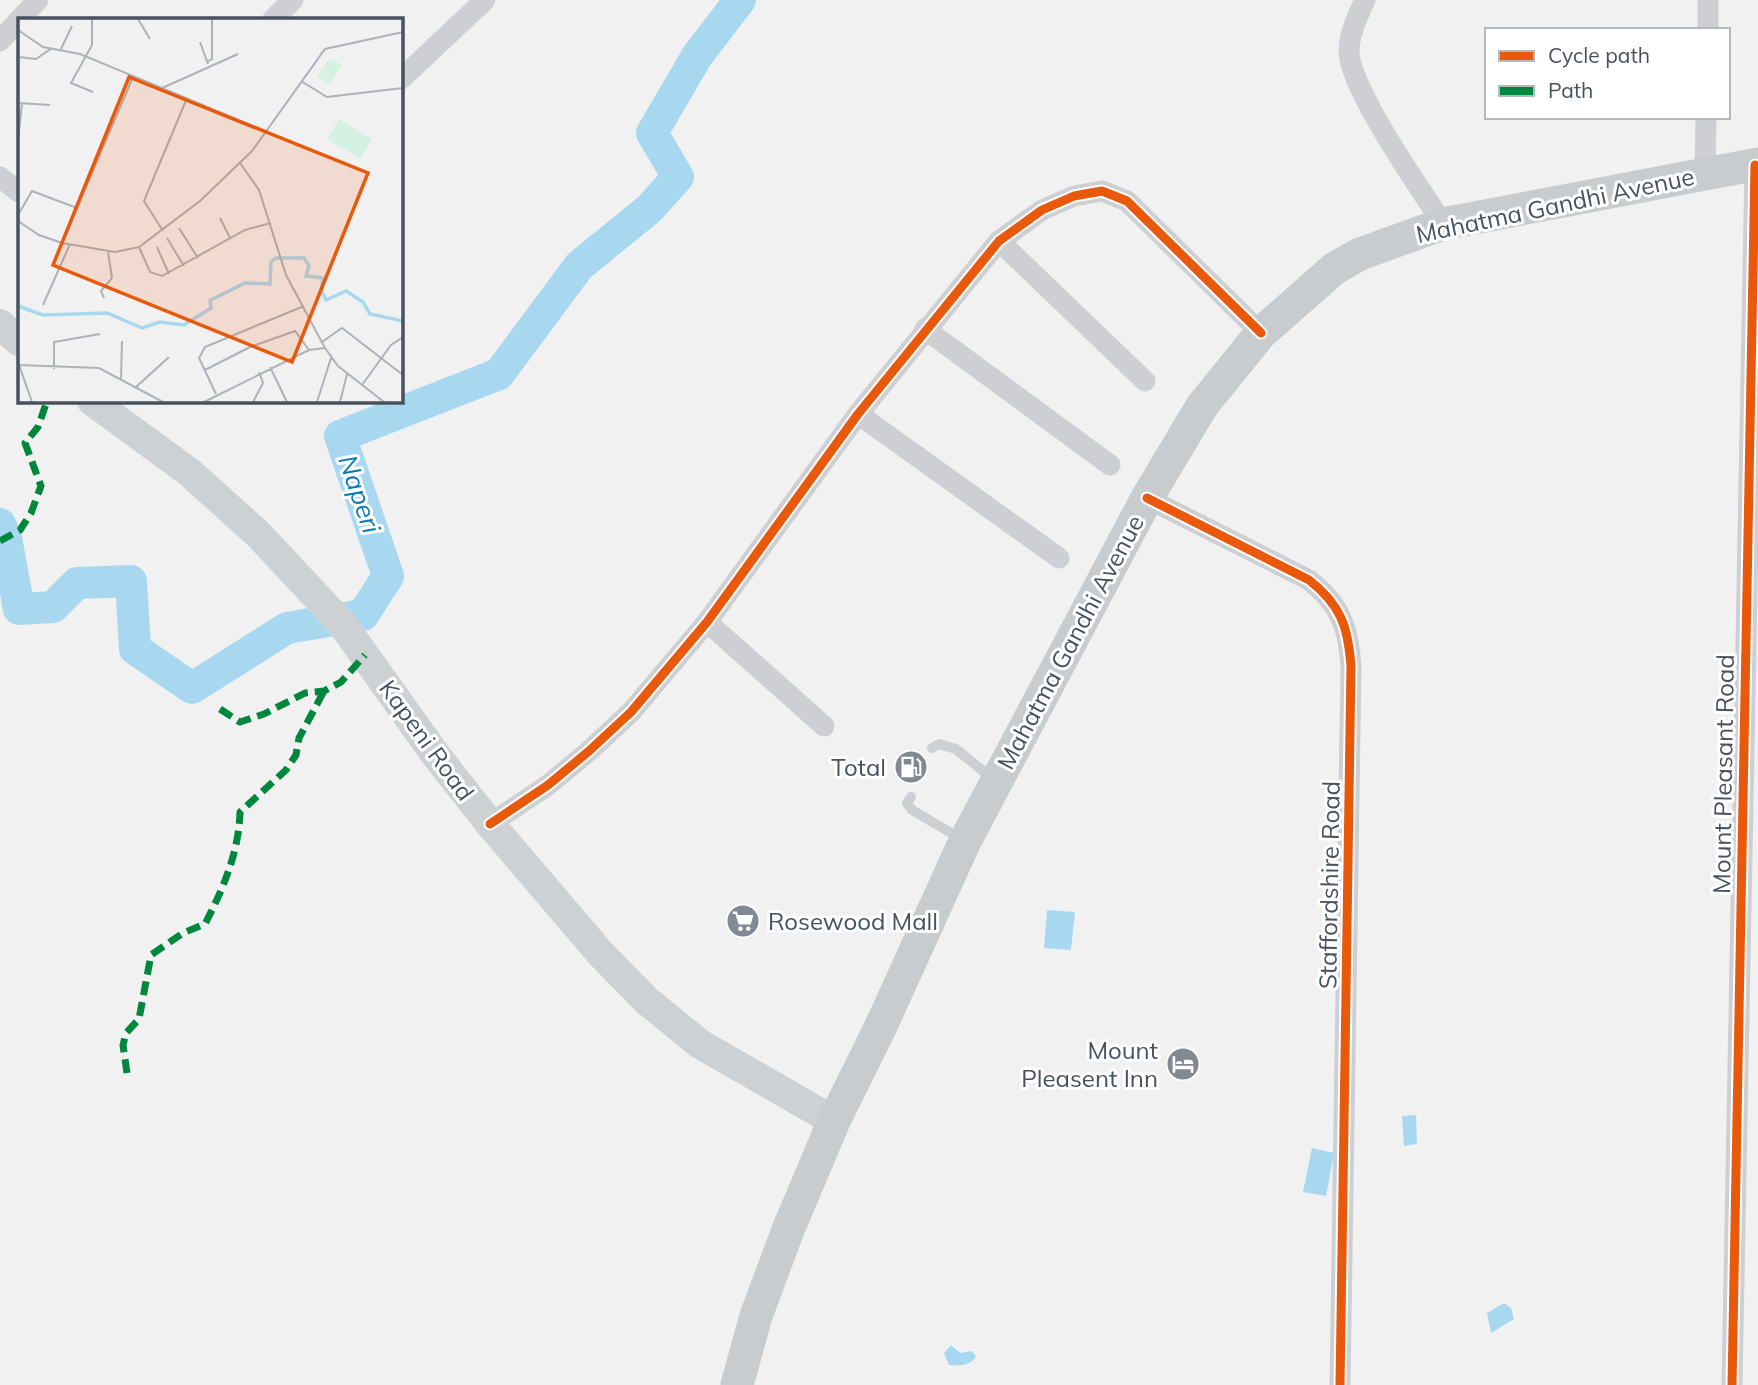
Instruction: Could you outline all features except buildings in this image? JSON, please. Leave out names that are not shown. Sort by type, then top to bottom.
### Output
[{"type":"main road","name":"Mahatma Gandhi Avenue","points":[[737,1385],[756,1316],[788,1230],[834,1121],[881,1026],[965,841],[1147,498],[1202,406],[1261,333],[1335,268],[1360,254],[1400,238],[1443,224],[1757,165]]},
{"type":"main road","points":[[0,324],[18,340]]},
{"type":"main road","name":"Kapeni Road","points":[[93,402],[189,472],[258,534],[343,625],[435,754],[489,824],[601,954],[646,1000],[700,1044],[834,1121]]},
{"type":"street","points":[[22,18],[38,0]]},
{"type":"street","points":[[274,18],[293,0]]},
{"type":"street","points":[[402,78],[485,0]]},
{"type":"street","points":[[1365,0],[1355,24],[1349,50],[1352,71],[1366,100],[1443,224]]},
{"type":"street","points":[[1708,0],[1708,28]]},
{"type":"street","points":[[0,41],[18,22]]},
{"type":"street","points":[[1705,174],[1706,119]]},
{"type":"street","name":"Mount Pleasant Road","points":[[1732,1385],[1754,421],[1757,165]]},
{"type":"street","points":[[0,177],[18,191]]},
{"type":"street","points":[[489,824],[548,785],[631,712],[707,622],[858,414],[926,329],[999,241],[1042,210],[1074,196],[1102,191],[1128,201],[1261,333]]},
{"type":"street","points":[[999,241],[1145,381]]},
{"type":"street","points":[[926,329],[1110,465]]},
{"type":"street","points":[[858,414],[1059,558]]},
{"type":"street","name":"Staffordshire Road","points":[[1147,498],[1309,580],[1328,595],[1348,637],[1351,667],[1340,1385]]},
{"type":"street","points":[[707,622],[824,726]]},
{"type":"lane","points":[[932,748],[939,744],[956,749],[995,781]]},
{"type":"lane","points":[[911,797],[907,803],[912,810],[965,841]]},
{"type":"water","points":[[1047,910],[1075,912],[1071,950],[1044,948]]},
{"type":"water","points":[[1416,1115],[1417,1144],[1404,1146],[1402,1116]]},
{"type":"water","points":[[1312,1148],[1334,1153],[1326,1196],[1303,1192]]},
{"type":"water","points":[[1504,1303],[1511,1308],[1514,1319],[1491,1333],[1487,1313]]},
{"type":"water","points":[[951,1345],[960,1353],[972,1351],[976,1357],[964,1365],[949,1365],[944,1353]]},
{"type":"waterway","name":"Naperi","points":[[0,524],[6,538],[19,609],[53,607],[77,583],[131,581],[135,649],[192,688],[287,628],[363,615],[388,576],[340,436],[499,374],[579,266],[649,209],[678,177],[652,133],[697,56],[740,0]]},
{"type":"marked path","points":[[0,541],[20,530],[31,513],[41,486],[25,443],[38,427],[47,402]]},
{"type":"marked path","points":[[220,709],[240,722],[264,714],[305,693],[324,691],[341,682],[365,655]]},
{"type":"marked path","points":[[127,1073],[123,1045],[126,1033],[139,1019],[151,955],[183,933],[205,924],[229,870],[237,841],[240,812],[286,770],[296,755],[299,738],[324,691]]},
{"type":"cycle path","points":[[1732,1385],[1755,165]]},
{"type":"cycle path","points":[[490,824],[548,785],[631,712],[707,622],[858,414],[999,241],[1042,210],[1074,196],[1102,191],[1127,201],[1261,333]]},
{"type":"cycle path","points":[[1147,498],[1309,580],[1336,608],[1348,640],[1351,666],[1340,1385]]},
{"type":"place","name":"Total","points":[[911,767]]},
{"type":"place","name":"Rosewood Mall","points":[[743,921]]},
{"type":"place","name":"Mount Pleasent Inn","points":[[1183,1064]]}]
